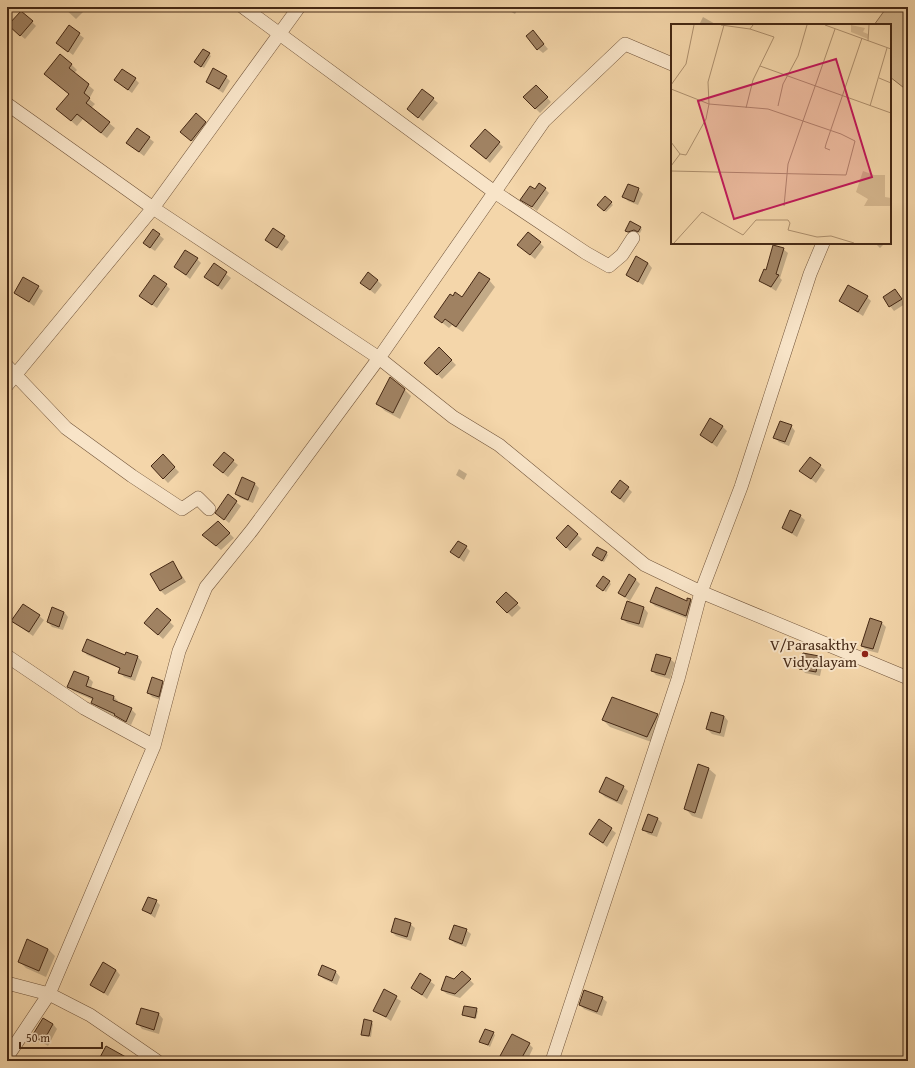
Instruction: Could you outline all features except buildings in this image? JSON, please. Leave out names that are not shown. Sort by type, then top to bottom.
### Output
[{"type":"street","points":[[243,7],[493,191],[586,253],[609,266],[622,256],[633,238]]},
{"type":"street","points":[[7,386],[11,370],[153,208],[299,7]]},
{"type":"street","points":[[7,1057],[49,994],[154,746],[179,651],[206,587],[252,530],[379,358],[493,191],[544,121],[625,44],[671,64]]},
{"type":"street","points":[[7,104],[153,208],[379,358],[453,417],[499,445],[645,565],[701,592],[908,678]]},
{"type":"street","points":[[552,1061],[678,679],[701,592],[741,487],[810,274],[823,244]]},
{"type":"street","points":[[11,370],[66,428],[132,476],[182,509],[198,498],[209,509]]},
{"type":"street","points":[[7,656],[84,708],[154,746]]},
{"type":"street","points":[[7,983],[49,994],[90,1015],[157,1061]]},
{"type":"shaded area","points":[[887,7],[908,7],[908,91],[891,78],[891,24],[875,24]]},
{"type":"place","name":"V/Parasakthy Vidyalayam","points":[[865,654]]}]
